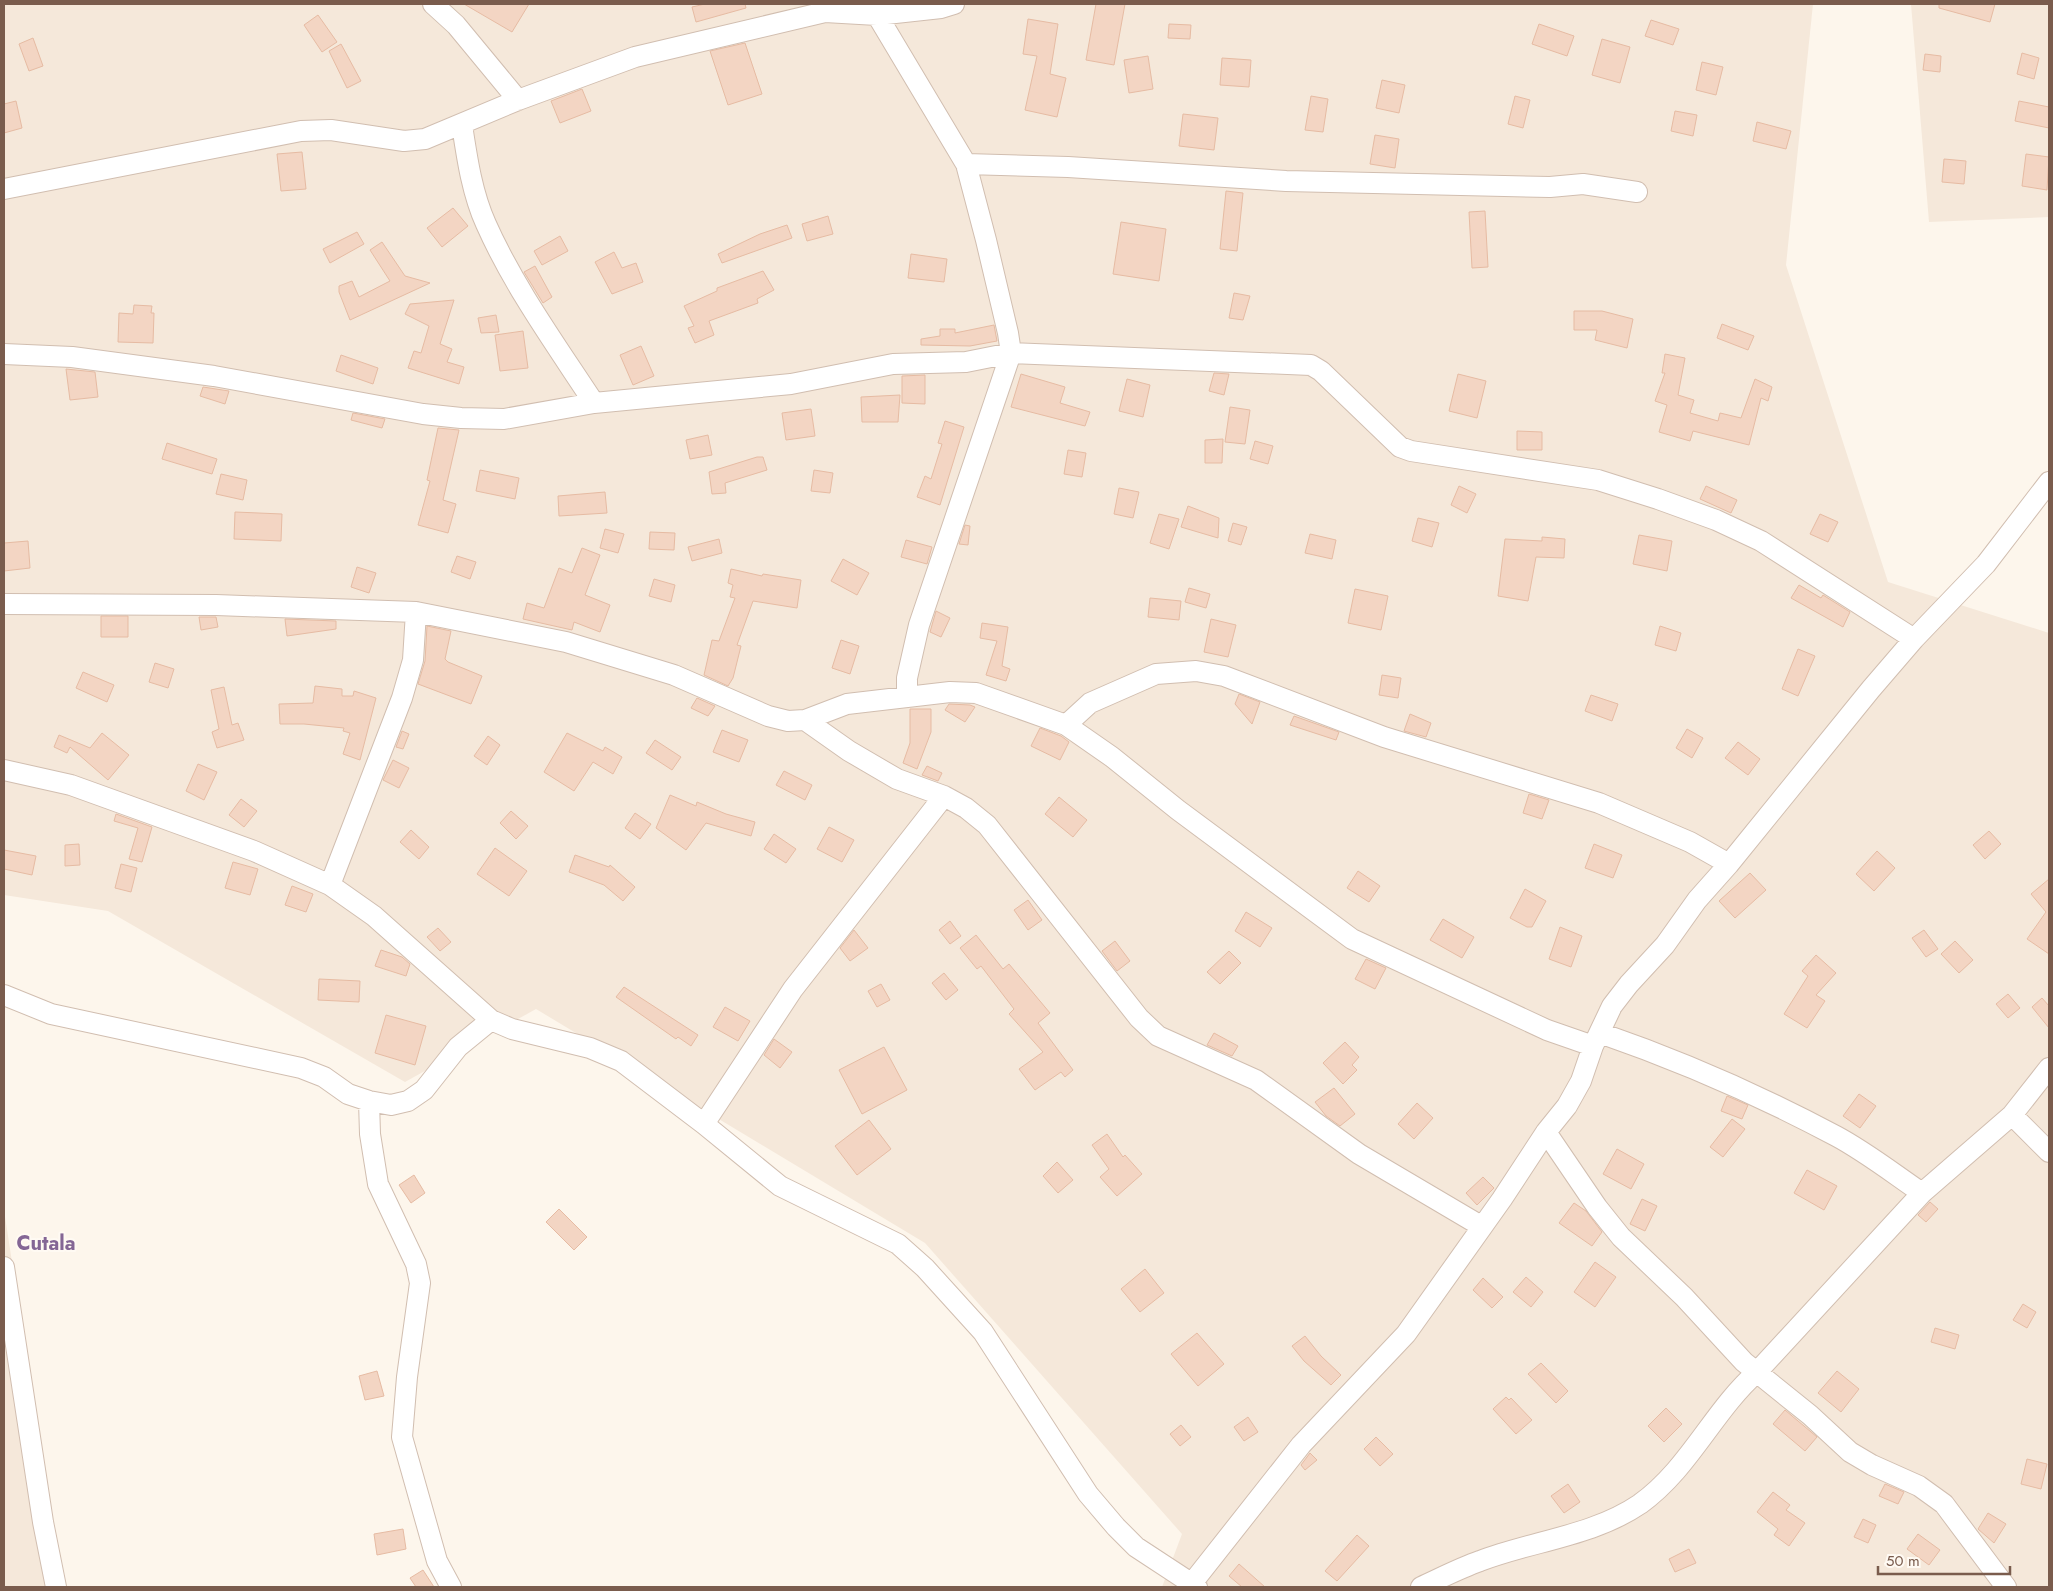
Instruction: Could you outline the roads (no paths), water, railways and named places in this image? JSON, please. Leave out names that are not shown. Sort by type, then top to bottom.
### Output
[{"type":"street","points":[[433,4],[456,25],[518,100]]},
{"type":"street","points":[[4,189],[301,131],[331,130],[404,141],[425,139],[518,100],[635,57],[825,12],[940,8],[954,4]]},
{"type":"street","points":[[876,9],[966,164],[989,249],[1011,352],[919,624],[907,678],[906,697]]},
{"type":"street","points":[[462,125],[468,168],[486,224],[542,325],[594,403]]},
{"type":"street","points":[[966,164],[1068,167],[1286,181],[1550,187],[1583,184],[1637,192]]},
{"type":"street","points":[[4,354],[72,357],[214,376],[389,408],[461,418],[504,419],[594,403],[790,384],[893,364],[966,362],[1011,352],[1311,365],[1320,371],[1400,448],[1412,452],[1598,480],[1658,498],[1716,520],[1761,541],[1914,639]]},
{"type":"street","points":[[4,770],[80,789],[254,851],[330,885],[374,916],[491,1020],[512,1029],[590,1048],[621,1060],[780,1186],[898,1244],[925,1268],[983,1332],[1088,1494],[1136,1547],[1193,1586],[1301,1445],[1406,1334],[1546,1132],[1567,1106],[1581,1080],[1596,1040],[1612,1006],[1629,984],[1665,945],[1697,900],[1729,864],[1914,639],[1986,564],[2049,482]]},
{"type":"street","points":[[4,604],[216,605],[416,612],[566,642],[674,675],[768,716],[788,721],[805,720],[847,704],[950,692],[976,693],[1066,725],[1112,757],[1178,810],[1352,939],[1547,1030],[1651,1051],[1704,1074],[1838,1137],[1922,1193]]},
{"type":"street","points":[[330,885],[402,698],[413,660],[416,612]]},
{"type":"street","points":[[1066,725],[1090,703],[1156,674],[1196,672],[1224,676],[1384,737],[1599,803],[1690,842],[1729,864]]},
{"type":"street","points":[[805,720],[849,751],[898,779],[944,796],[966,808],[987,825],[1139,1018],[1158,1036],[1256,1080],[1359,1154],[1481,1226]]},
{"type":"street","points":[[704,1124],[793,989],[944,796]]},
{"type":"street","points":[[4,995],[51,1014],[301,1068],[324,1077],[348,1094],[369,1101],[392,1104],[408,1101],[424,1090],[458,1047],[491,1020]]},
{"type":"street","points":[[1421,1587],[1480,1561],[1608,1522],[1639,1504],[1671,1478],[1736,1391],[1757,1372],[1922,1193],[2012,1115],[2049,1068]]},
{"type":"street","points":[[369,1101],[370,1134],[378,1184],[416,1264],[420,1283],[407,1377],[402,1437],[437,1560],[451,1587]]},
{"type":"street","points":[[2012,1115],[2049,1152]]},
{"type":"street","points":[[1546,1132],[1597,1206],[1621,1236],[1684,1297],[1744,1362],[1810,1415],[1850,1452],[1872,1465],[1919,1486],[1944,1504],[2006,1587]]},
{"type":"street","points":[[4,1267],[41,1512],[56,1587]]},
{"type":"district","name":"Cutala","points":[[46,1243]]}]
